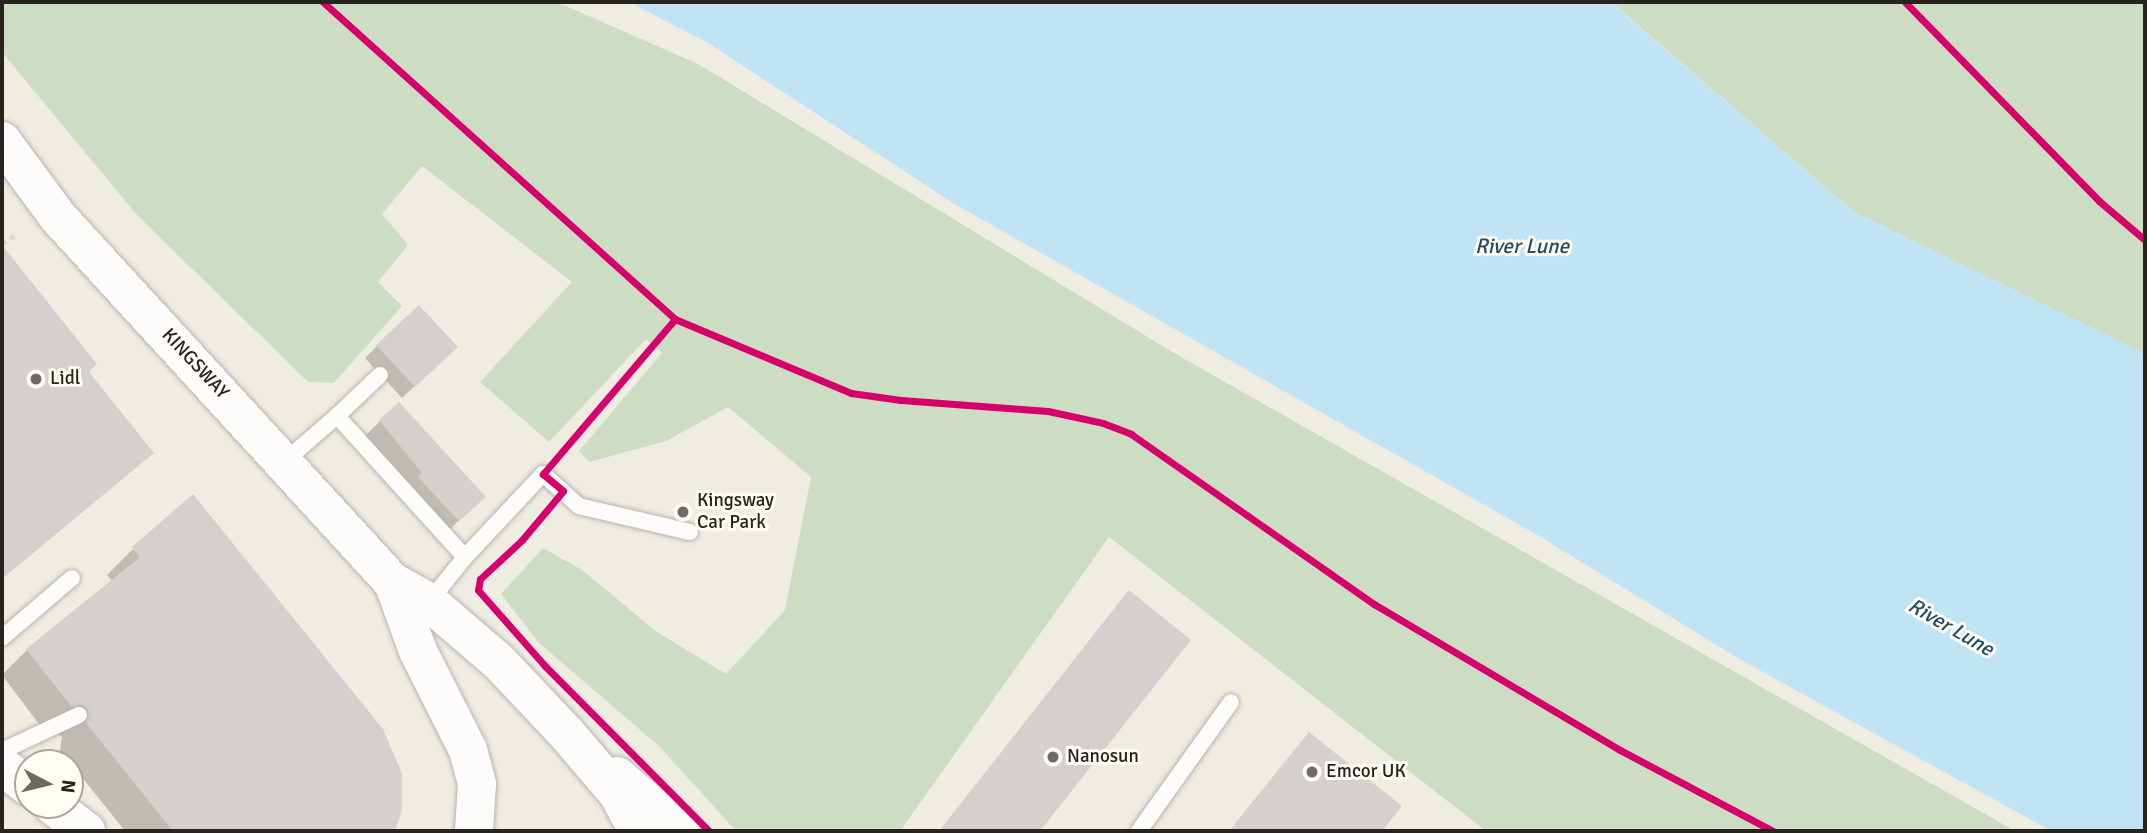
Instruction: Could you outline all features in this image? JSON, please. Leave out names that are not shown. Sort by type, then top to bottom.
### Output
[{"type":"main road","name":"KINGSWAY","points":[[2,141],[58,217],[285,461],[393,582]]},
{"type":"main road","points":[[393,582],[429,602],[499,662],[567,734],[618,794],[638,831]]},
{"type":"main road","points":[[393,582],[418,651],[468,750],[477,784],[474,831]]},
{"type":"main road","points":[[567,734],[681,831]]},
{"type":"main road","points":[[3,751],[14,766]]},
{"type":"main road","points":[[70,819],[86,831]]},
{"type":"lane","points":[[285,461],[380,375]]},
{"type":"lane","points":[[337,416],[465,557]]},
{"type":"lane","points":[[429,602],[465,557],[543,474],[579,506],[690,532]]},
{"type":"lane","points":[[2,638],[72,578]]},
{"type":"lane","points":[[1139,831],[1231,702]]},
{"type":"lane","points":[[3,751],[79,715]]},
{"type":"path","points":[[2,244],[16,234]]},
{"type":"green space","points":[[2,2],[557,2],[698,64],[1174,353],[2015,831],[1486,831],[1109,537],[900,831],[736,831],[659,746],[539,643],[501,594],[543,548],[582,570],[657,632],[726,674],[785,610],[811,477],[728,407],[666,441],[589,462],[579,451],[662,353],[646,339],[549,442],[480,382],[572,282],[422,166],[382,214],[408,245],[378,282],[402,306],[334,383],[308,382],[136,214],[2,52]]},
{"type":"green space","points":[[1611,2],[2145,2],[2145,354],[1854,212]]},
{"type":"water","name":"River Lune","points":[[629,2],[1610,2],[1854,212],[2145,354],[2145,831],[2051,831],[1741,660],[1539,536],[953,203],[708,43]]},
{"type":"building","name":"Lidl","points":[[2,245],[97,364],[89,372],[154,453],[2,579]]},
{"type":"building","points":[[419,305],[458,347],[415,387],[376,345]]},
{"type":"building","points":[[399,402],[486,497],[459,521],[418,477],[422,473],[379,420]]},
{"type":"building","points":[[193,494],[383,729],[402,774],[402,810],[395,831],[173,831],[86,723],[88,710],[81,705],[72,707],[26,649],[140,557],[132,547]]},
{"type":"building","points":[[1129,590],[1191,640],[1040,831],[939,831]]},
{"type":"building","points":[[1309,732],[1402,806],[1382,831],[1229,831]]},
{"type":"cycle path","points":[[323,2],[675,319],[851,393],[901,400],[1048,411],[1103,423],[1131,434],[1374,604],[1620,750],[1773,831]]},
{"type":"cycle path","points":[[1905,2],[2099,201],[2145,240]]},
{"type":"cycle path","points":[[675,319],[543,474],[563,491],[522,540],[480,579],[478,590],[545,666],[709,831]]},
{"type":"place","name":"Lidl","points":[[36,379]]},
{"type":"place","name":"Kingsway Car Park","points":[[683,512]]},
{"type":"place","name":"Nanosun","points":[[1053,757]]},
{"type":"place","name":"Emcor UK","points":[[1312,772]]}]
